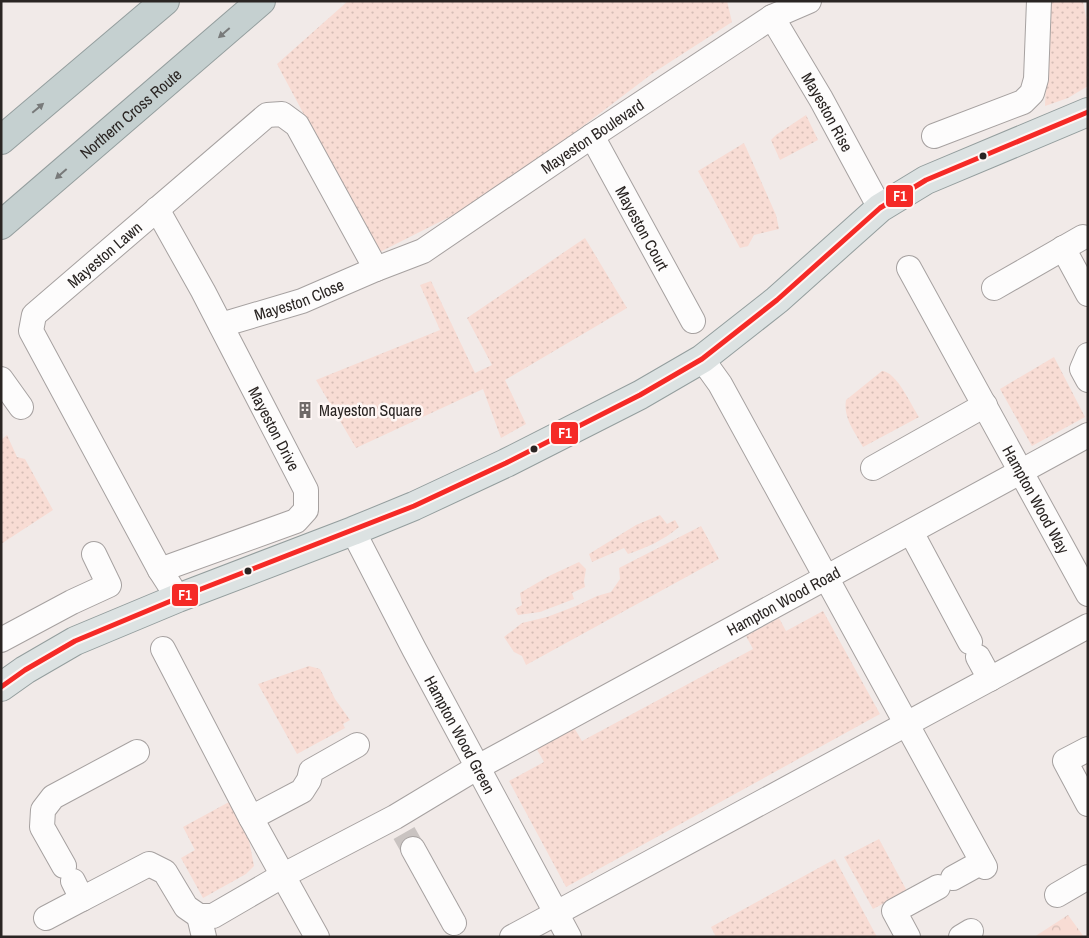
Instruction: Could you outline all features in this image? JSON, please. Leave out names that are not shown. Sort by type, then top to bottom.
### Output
[{"type":"highway","points":[[1,140],[165,1]]},
{"type":"highway","name":"Northern Cross Route","points":[[1,225],[260,1]]},
{"type":"main road","points":[[1,687],[25,670],[75,641],[178,598],[414,506],[506,463],[640,396],[702,359],[777,300],[880,208],[926,180],[1088,112]]},
{"type":"street","name":"Mayeston Boulevard","points":[[376,269],[424,251],[592,136],[772,17],[809,1]]},
{"type":"street","points":[[934,136],[1023,102],[1032,93],[1036,79],[1039,1]]},
{"type":"street","name":"Mayeston Rise","points":[[772,17],[822,99],[880,208]]},
{"type":"street","name":"Mayeston Lawn","points":[[178,598],[160,570],[31,331],[34,315],[267,115],[282,114],[297,125],[376,269]]},
{"type":"street","name":"Mayeston Court","points":[[592,136],[693,321]]},
{"type":"street","name":"Mayeston Drive","points":[[157,209],[203,291],[306,490],[306,510],[296,521],[160,570]]},
{"type":"street","points":[[994,288],[1083,237]]},
{"type":"street","points":[[1063,248],[1088,294]]},
{"type":"street","name":"Hampton Wood Way","points":[[909,268],[1088,594]]},
{"type":"street","name":"Mayeston Close","points":[[221,326],[302,301],[376,269]]},
{"type":"street","points":[[1088,355],[1082,369],[1088,380]]},
{"type":"street","points":[[702,359],[720,384],[983,865],[894,911],[908,937]]},
{"type":"street","points":[[1,379],[20,408]]},
{"type":"street","points":[[872,468],[985,405]]},
{"type":"street","name":"Hampton Wood Road","points":[[202,926],[213,916],[282,876],[404,833],[478,767],[1088,436]]},
{"type":"street","name":"Hampton Wood Green","points":[[353,531],[409,640],[569,937]]},
{"type":"street","points":[[911,532],[990,679]]},
{"type":"street","points":[[1,640],[72,602],[109,585],[94,554]]},
{"type":"street","points":[[512,937],[1088,626]]},
{"type":"street","points":[[163,649],[282,876],[317,937]]},
{"type":"street","points":[[251,818],[302,791],[309,780],[311,771],[357,745]]},
{"type":"street","points":[[1088,749],[1065,761],[1088,804]]},
{"type":"street","points":[[73,882],[42,827],[43,810],[53,797],[137,752]]},
{"type":"street","points":[[404,833],[459,932]]},
{"type":"street","points":[[46,918],[73,882],[149,864],[165,872],[186,907],[202,926]]},
{"type":"street","points":[[1057,895],[1088,877]]},
{"type":"green space","points":[[348,1],[727,1],[732,22],[653,73],[491,196],[378,253],[277,64]]},
{"type":"green space","points":[[1049,1],[1083,1],[1088,28],[1088,86],[1068,98],[1045,106]]},
{"type":"green space","points":[[806,115],[818,140],[780,160],[771,140]]},
{"type":"green space","points":[[744,143],[776,215],[779,229],[754,235],[748,246],[740,248],[698,171]]},
{"type":"green space","points":[[585,238],[627,308],[505,380],[526,424],[501,438],[483,389],[356,448],[316,380],[440,330],[420,285],[431,281],[475,373],[492,365],[467,318]]},
{"type":"green space","points":[[1054,357],[1085,417],[1032,446],[1000,389]]},
{"type":"green space","points":[[882,371],[888,373],[898,383],[919,417],[863,447],[848,419],[846,400]]},
{"type":"green space","points":[[7,435],[17,457],[25,459],[53,510],[1,544],[1,440]]},
{"type":"green space","points":[[660,515],[667,524],[675,520],[679,527],[661,540],[642,549],[628,554],[624,548],[592,562],[589,554],[636,525]]},
{"type":"green space","points":[[701,526],[719,559],[526,665],[522,656],[514,652],[504,637],[522,623],[547,617],[611,592],[620,579],[619,568]]},
{"type":"green space","points":[[579,562],[586,569],[585,587],[572,593],[574,599],[540,612],[518,615],[515,609],[522,605],[520,593],[549,576]]},
{"type":"green space","points":[[823,611],[880,714],[566,887],[509,781],[544,762],[535,746],[573,726],[582,741],[753,649],[746,636],[779,618],[786,631]]},
{"type":"green space","points":[[309,666],[320,669],[335,699],[350,720],[343,724],[345,728],[297,754],[258,684]]},
{"type":"green space","points":[[229,802],[249,840],[254,866],[246,874],[203,898],[181,858],[195,850],[183,827]]},
{"type":"green space","points":[[879,839],[907,891],[873,909],[844,857]]},
{"type":"green space","points":[[835,859],[877,937],[716,937],[711,927]]},
{"type":"green space","points":[[1068,915],[1084,937],[1034,937]]},
{"type":"tunnel","points":[[404,833],[413,849]]},
{"type":"transit line","name":"F1","points":[[1,687],[25,670],[75,641],[178,598],[414,506],[506,463],[640,395],[702,359],[777,300],[880,208],[926,180],[1088,112]]},
{"type":"place","name":"Mayeston Square","points":[[305,410]]}]
